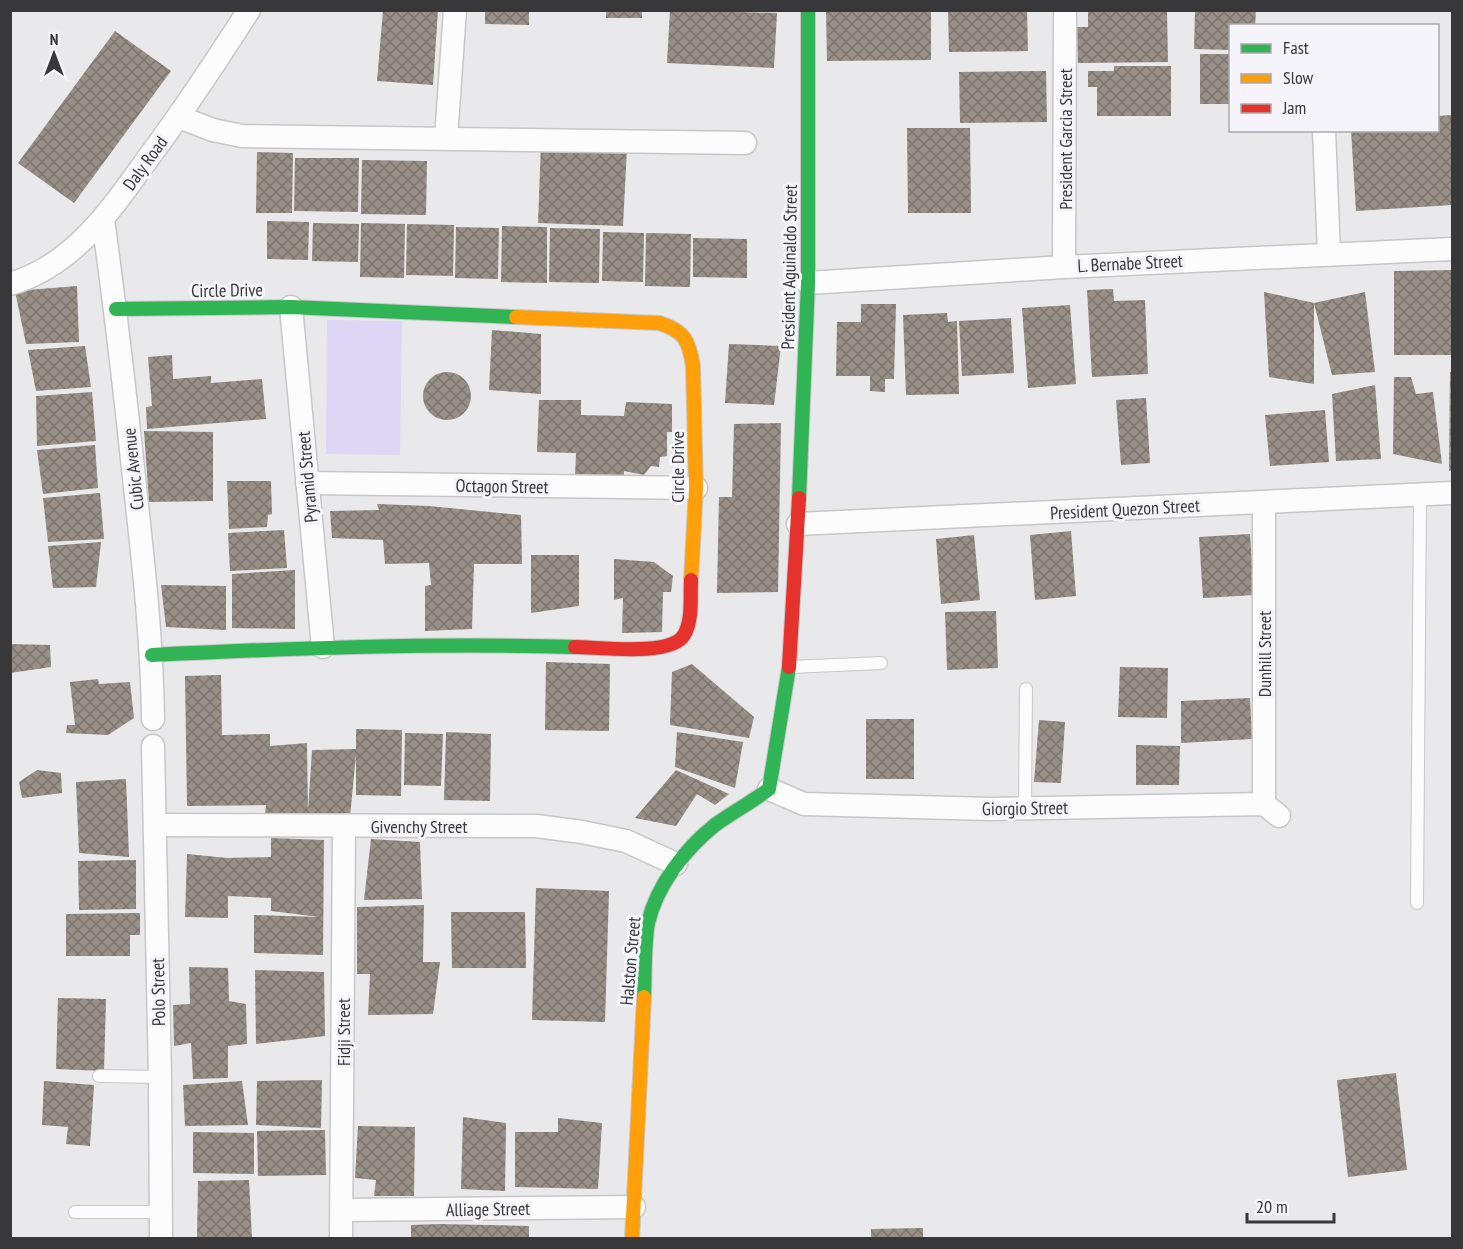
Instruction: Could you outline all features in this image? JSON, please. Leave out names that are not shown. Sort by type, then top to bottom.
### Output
[{"type":"street","name":"Daly Road","points":[[10,284],[64,257],[103,220],[178,117],[249,10]]},
{"type":"street","points":[[446,138],[455,10]]},
{"type":"street","name":"President Aguinaldo Street","points":[[798,524],[808,283],[807,10]]},
{"type":"street","name":"President Garcia Street","points":[[1064,267],[1065,10]]},
{"type":"street","points":[[178,117],[213,130],[242,136],[746,143]]},
{"type":"street","points":[[1324,132],[1329,254]]},
{"type":"street","name":"Cubic Avenue","points":[[103,220],[116,309],[152,655],[153,719]]},
{"type":"street","name":"L. Bernabe Street","points":[[808,283],[1064,267],[1452,249]]},
{"type":"street","name":"Circle Drive","points":[[116,309],[291,307],[659,323],[673,327],[685,336],[691,352],[696,488],[687,630],[681,640],[670,646],[656,649],[507,645],[323,647],[152,655]]},
{"type":"street","name":"Pyramid Street","points":[[291,307],[323,647]]},
{"type":"street","name":"Octagon Street","points":[[307,483],[696,488]]},
{"type":"street","name":"President Quezon Street","points":[[798,524],[1452,493]]},
{"type":"street","name":"Dunhill Street","points":[[1263,503],[1272,810]]},
{"type":"street","points":[[769,789],[789,667],[798,524]]},
{"type":"street","name":"Polo Street","points":[[153,746],[161,1239]]},
{"type":"street","name":"Giorgio Street","points":[[769,789],[804,804],[1272,810]]},
{"type":"street","name":"Halston Street","points":[[632,1239],[648,924],[657,898],[676,864],[690,847],[729,815],[769,789]]},
{"type":"street","name":"Givenchy Street","points":[[156,825],[536,826],[626,841],[676,864]]},
{"type":"street","name":"Fidji Street","points":[[341,1239],[344,826]]},
{"type":"street","name":"Alliage Street","points":[[342,1210],[634,1207]]},
{"type":"lane","points":[[1417,903],[1420,495]]},
{"type":"lane","points":[[789,667],[881,663]]},
{"type":"lane","points":[[1025,808],[1026,689]]},
{"type":"lane","points":[[99,1076],[160,1077]]},
{"type":"lane","points":[[75,1212],[161,1212]]},
{"type":"shaded area","points":[[327,320],[402,321],[400,455],[326,454]]},
{"type":"building","points":[[383,10],[438,10],[433,85],[377,81]]},
{"type":"building","points":[[485,10],[529,10],[529,25],[485,24]]},
{"type":"building","points":[[606,10],[642,10],[642,18],[606,18]]},
{"type":"building","points":[[670,10],[777,13],[774,68],[667,63]]},
{"type":"building","points":[[826,10],[931,10],[931,60],[827,61]]},
{"type":"building","points":[[948,10],[1027,10],[1028,51],[949,52]]},
{"type":"building","points":[[1088,10],[1167,10],[1168,62],[1078,63],[1077,27],[1088,27]]},
{"type":"building","points":[[1195,10],[1256,10],[1255,24],[1229,24],[1229,50],[1194,49]]},
{"type":"building","points":[[115,31],[171,71],[74,203],[18,163]]},
{"type":"building","points":[[1200,54],[1229,54],[1229,104],[1200,104]]},
{"type":"building","points":[[1114,66],[1171,66],[1171,116],[1097,116],[1097,87],[1088,87],[1088,71],[1114,71]]},
{"type":"building","points":[[1046,71],[1047,122],[960,123],[959,72]]},
{"type":"building","points":[[1452,115],[1452,205],[1356,211],[1351,132],[1439,132],[1439,116]]},
{"type":"building","points":[[907,128],[970,128],[971,213],[908,213]]},
{"type":"building","points":[[541,144],[627,148],[623,226],[538,223]]},
{"type":"building","points":[[257,152],[293,153],[292,213],[256,213]]},
{"type":"building","points":[[295,158],[359,158],[358,212],[294,211]]},
{"type":"building","points":[[362,160],[427,161],[426,215],[361,214]]},
{"type":"building","points":[[267,221],[309,222],[308,260],[267,259]]},
{"type":"building","points":[[313,223],[359,224],[358,262],[312,261]]},
{"type":"building","points":[[361,223],[405,224],[404,278],[360,277]]},
{"type":"building","points":[[407,224],[454,225],[453,276],[406,275]]},
{"type":"building","points":[[502,226],[547,227],[547,283],[501,282]]},
{"type":"building","points":[[456,227],[499,228],[498,279],[455,278]]},
{"type":"building","points":[[550,228],[600,229],[599,283],[549,282]]},
{"type":"building","points":[[603,232],[644,233],[643,282],[602,281]]},
{"type":"building","points":[[646,233],[691,234],[690,287],[645,286]]},
{"type":"building","points":[[693,238],[747,239],[747,278],[693,277]]},
{"type":"building","points":[[1452,270],[1452,355],[1394,355],[1394,271]]},
{"type":"building","points":[[77,286],[79,342],[26,344],[15,291]]},
{"type":"building","points":[[1113,289],[1114,301],[1145,300],[1148,374],[1092,377],[1087,290]]},
{"type":"building","points":[[1264,292],[1314,303],[1314,384],[1269,377]]},
{"type":"building","points":[[1365,292],[1375,372],[1332,375],[1314,303]]},
{"type":"building","points":[[861,304],[896,304],[894,379],[885,379],[885,392],[870,391],[870,376],[836,376],[837,322],[861,322]]},
{"type":"building","points":[[1070,305],[1076,384],[1028,388],[1022,308]]},
{"type":"building","points":[[947,313],[948,322],[957,321],[959,394],[906,395],[903,315]]},
{"type":"building","points":[[1011,318],[1014,373],[962,376],[959,321]]},
{"type":"building","points":[[492,330],[541,334],[541,394],[489,390]]},
{"type":"building","points":[[729,344],[781,346],[774,405],[725,403]]},
{"type":"building","points":[[85,346],[91,387],[36,391],[28,350]]},
{"type":"building","points":[[172,355],[173,379],[211,376],[211,383],[262,379],[266,419],[147,429],[146,407],[152,406],[148,357]]},
{"type":"building","points":[[447,372],[464,379],[471,396],[464,413],[447,420],[430,413],[423,396],[430,379]]},
{"type":"building","points":[[1450,372],[1452,372],[1452,470],[1449,471]]},
{"type":"building","points":[[1394,377],[1411,377],[1416,394],[1433,392],[1442,464],[1393,454]]},
{"type":"building","points":[[1375,385],[1381,459],[1336,461],[1332,394]]},
{"type":"building","points":[[92,392],[96,441],[37,446],[36,396]]},
{"type":"building","points":[[1146,398],[1150,463],[1121,465],[1116,400]]},
{"type":"building","points":[[539,400],[581,400],[581,415],[624,416],[626,402],[672,404],[672,432],[667,432],[667,456],[660,457],[659,467],[651,466],[644,475],[624,471],[624,477],[575,476],[576,453],[537,452]]},
{"type":"building","points":[[1325,410],[1329,462],[1270,466],[1265,415]]},
{"type":"building","points":[[781,423],[778,592],[717,593],[719,497],[732,497],[734,424]]},
{"type":"building","points":[[144,431],[213,432],[213,501],[149,502]]},
{"type":"building","points":[[95,445],[98,488],[43,494],[37,450]]},
{"type":"building","points":[[227,481],[271,481],[272,514],[268,515],[267,527],[229,529]]},
{"type":"building","points":[[100,493],[104,539],[48,542],[43,498]]},
{"type":"building","points":[[377,504],[429,506],[521,515],[522,564],[474,564],[472,629],[425,631],[425,586],[431,585],[429,563],[385,564],[383,540],[332,538],[330,511],[379,510]]},
{"type":"building","points":[[284,530],[287,568],[230,571],[228,533]]},
{"type":"building","points":[[1071,531],[1076,596],[1035,600],[1030,535]]},
{"type":"building","points":[[1250,534],[1254,595],[1203,598],[1199,537]]},
{"type":"building","points":[[974,535],[980,600],[941,604],[936,539]]},
{"type":"building","points":[[101,542],[96,587],[53,588],[48,546]]},
{"type":"building","points":[[531,555],[579,555],[579,606],[531,613]]},
{"type":"building","points":[[614,559],[654,562],[673,576],[671,592],[663,592],[662,632],[622,633],[623,598],[614,600]]},
{"type":"building","points":[[295,570],[295,629],[232,628],[232,574]]},
{"type":"building","points":[[161,585],[226,586],[226,630],[166,627]]},
{"type":"building","points":[[996,611],[998,668],[947,670],[945,612]]},
{"type":"building","points":[[10,644],[50,645],[51,667],[10,673]]},
{"type":"building","points":[[546,662],[610,664],[609,731],[545,730]]},
{"type":"building","points":[[692,664],[754,717],[749,738],[670,725],[672,672]]},
{"type":"building","points":[[1120,667],[1168,668],[1167,718],[1118,717]]},
{"type":"building","points":[[221,675],[222,735],[270,734],[270,746],[307,743],[308,811],[312,750],[356,749],[356,729],[402,730],[401,796],[356,795],[356,755],[350,817],[264,822],[266,805],[187,806],[185,676]]},
{"type":"building","points":[[98,679],[99,684],[130,682],[134,718],[108,735],[66,733],[67,725],[75,725],[70,682]]},
{"type":"building","points":[[1250,698],[1252,739],[1181,743],[1181,701]]},
{"type":"building","points":[[866,719],[914,719],[914,779],[866,779]]},
{"type":"building","points":[[1039,720],[1065,722],[1061,783],[1034,782]]},
{"type":"building","points":[[446,732],[491,734],[490,801],[444,800]]},
{"type":"building","points":[[677,732],[743,742],[735,788],[675,767]]},
{"type":"building","points":[[405,733],[443,734],[441,786],[404,785]]},
{"type":"building","points":[[1136,745],[1180,746],[1179,785],[1136,785]]},
{"type":"building","points":[[37,770],[61,773],[62,793],[22,798],[19,782]]},
{"type":"building","points":[[676,770],[729,794],[715,805],[697,794],[676,826],[635,818]]},
{"type":"building","points":[[126,779],[129,857],[79,853],[76,782]]},
{"type":"building","points":[[271,838],[324,840],[323,955],[254,953],[254,915],[320,917],[271,911],[271,898],[228,896],[228,918],[185,917],[187,854],[227,858],[271,857]]},
{"type":"building","points":[[371,839],[420,842],[422,899],[364,900]]},
{"type":"building","points":[[136,860],[136,909],[79,910],[78,861]]},
{"type":"building","points":[[536,888],[609,891],[605,1022],[532,1020]]},
{"type":"building","points":[[424,905],[423,962],[440,962],[433,1014],[368,1015],[370,974],[357,974],[357,907]]},
{"type":"building","points":[[451,912],[525,912],[526,968],[452,968]]},
{"type":"building","points":[[140,913],[140,935],[130,935],[130,956],[66,956],[66,914]]},
{"type":"building","points":[[189,967],[228,968],[229,1001],[246,1004],[247,1044],[228,1046],[228,1078],[193,1079],[191,1043],[174,1046],[173,1005],[190,1004]]},
{"type":"building","points":[[255,970],[324,972],[325,1036],[256,1044]]},
{"type":"building","points":[[58,998],[106,999],[104,1071],[56,1069]]},
{"type":"building","points":[[1396,1073],[1407,1170],[1348,1177],[1337,1080]]},
{"type":"building","points":[[322,1080],[321,1128],[256,1125],[257,1081]]},
{"type":"building","points":[[44,1081],[94,1085],[90,1146],[66,1144],[68,1127],[42,1125]]},
{"type":"building","points":[[242,1081],[248,1125],[185,1126],[183,1085]]},
{"type":"building","points":[[463,1117],[506,1123],[505,1191],[461,1189]]},
{"type":"building","points":[[558,1118],[602,1123],[598,1189],[515,1187],[515,1132],[558,1132]]},
{"type":"building","points":[[358,1126],[415,1127],[414,1196],[374,1196],[376,1180],[355,1178]]},
{"type":"building","points":[[325,1130],[326,1175],[258,1176],[257,1131]]},
{"type":"building","points":[[193,1132],[254,1133],[254,1174],[193,1173]]},
{"type":"building","points":[[249,1180],[252,1238],[197,1238],[198,1181]]},
{"type":"building","points":[[411,1225],[529,1226],[529,1238],[411,1238]]},
{"type":"building","points":[[923,1228],[923,1238],[871,1238],[871,1229]]},
{"type":"traffic: fast","points":[[799,498],[808,283],[808,10]]},
{"type":"traffic: fast","points":[[116,309],[291,307],[516,317]]},
{"type":"traffic: fast","points":[[152,655],[364,647],[575,647]]},
{"type":"traffic: fast","points":[[644,997],[648,923],[665,882],[693,845],[715,825],[769,789],[789,667]]},
{"type":"traffic: slow","points":[[516,317],[659,323],[675,330],[684,338],[690,350],[693,366],[696,488],[691,580]]},
{"type":"traffic: slow","points":[[632,1238],[644,997]]},
{"type":"traffic: jam","points":[[789,667],[799,498]]},
{"type":"traffic: jam","points":[[575,647],[634,649],[665,646],[677,642],[684,635],[689,622],[691,580]]}]
